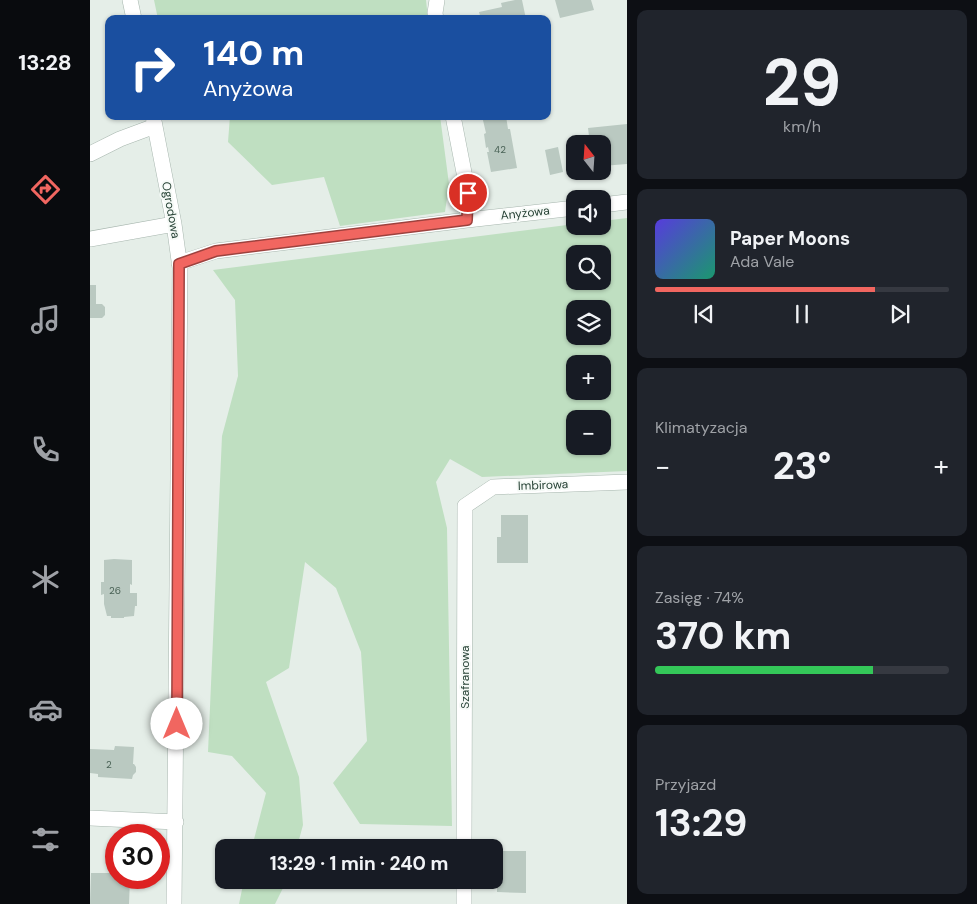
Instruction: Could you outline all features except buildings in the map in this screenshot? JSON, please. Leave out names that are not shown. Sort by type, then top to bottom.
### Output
[{"type":"street","points":[[130,0],[133,15]]},
{"type":"street","points":[[435,15],[437,0]]},
{"type":"street","points":[[455,120],[468,193],[467,220]]},
{"type":"street","points":[[90,154],[154,121]]},
{"type":"street","name":"Ogrodowa","points":[[154,121],[174,224],[179,264],[174,904]]},
{"type":"street","points":[[611,204],[627,202]]},
{"type":"street","name":"Anyżowa","points":[[179,264],[216,251],[566,209]]},
{"type":"street","points":[[90,239],[174,224]]},
{"type":"street","name":"Imbirowa","points":[[465,506],[493,487],[627,482]]},
{"type":"street","name":"Szafranowa","points":[[464,839],[465,506]]},
{"type":"street","points":[[90,818],[176,822]]},
{"type":"street","points":[[464,889],[464,904]]},
{"type":"green space","points":[[154,0],[426,0],[428,15],[157,15]]},
{"type":"green space","points":[[230,120],[441,120],[449,184],[445,212],[340,226],[324,177],[272,185],[228,142]]},
{"type":"green space","points":[[627,218],[627,471],[482,477],[450,459],[436,482],[447,528],[452,826],[360,824],[333,783],[367,741],[361,652],[336,588],[305,562],[289,668],[266,682],[299,777],[303,825],[299,839],[254,839],[266,793],[232,756],[208,752],[222,436],[238,376],[235,300],[213,270],[566,225],[566,235],[611,235],[611,220]]},
{"type":"green space","points":[[242,889],[282,889],[275,904],[239,904]]},
{"type":"route","points":[[177,724],[179,264],[216,251],[467,220],[468,193]]}]
